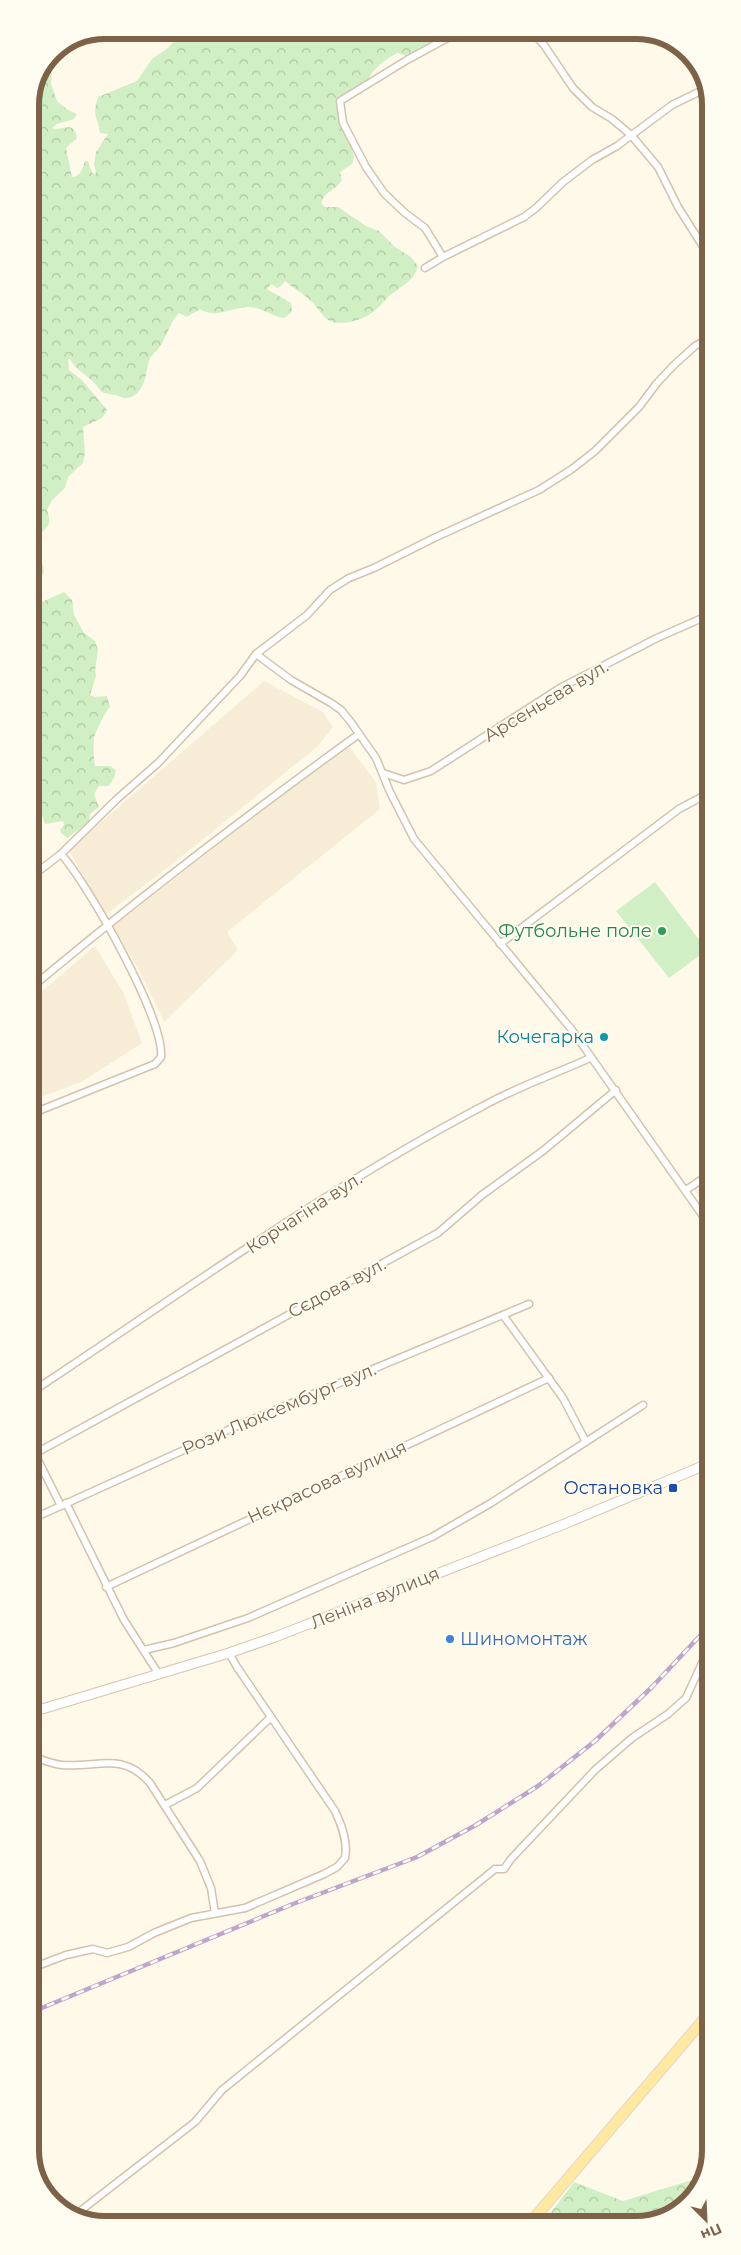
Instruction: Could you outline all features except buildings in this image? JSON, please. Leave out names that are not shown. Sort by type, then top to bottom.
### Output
[{"type":"main road","name":"Леніна вулиця","points":[[39,1710],[230,1653],[319,1621],[702,1466]]},
{"type":"main road","points":[[536,2216],[702,2022]]},
{"type":"street","points":[[443,257],[425,228],[405,213],[384,193],[366,167],[343,123],[340,101],[446,39]]},
{"type":"street","points":[[538,39],[574,88],[592,107],[612,118],[631,135],[658,167],[682,215],[702,245]]},
{"type":"street","points":[[425,268],[443,257],[524,217],[584,166],[617,146],[672,105],[701,91]]},
{"type":"street","points":[[39,871],[61,854],[117,799],[158,763],[240,676],[256,654],[308,615],[330,590],[349,578],[539,490],[572,469],[595,451],[639,407],[657,383],[675,364],[702,342]]},
{"type":"street","name":"Арсеньєва вул.","points":[[383,773],[404,780],[431,771],[560,688],[657,638],[702,618]]},
{"type":"street","points":[[256,654],[291,680],[341,710],[359,734],[383,773],[390,792],[414,839],[500,944],[550,1000],[590,1058],[616,1090],[702,1214]]},
{"type":"street","points":[[39,981],[106,925],[240,820],[359,734]]},
{"type":"street","points":[[500,944],[679,809],[702,797]]},
{"type":"street","points":[[39,1111],[154,1064],[161,1057],[160,1040],[144,997],[90,895],[61,854]]},
{"type":"street","name":"Корчагіна вул.","points":[[39,1387],[334,1192],[415,1143],[484,1105],[590,1058]]},
{"type":"street","name":"Сєдова вул.","points":[[39,1447],[438,1233],[482,1195],[544,1150],[616,1090]]},
{"type":"street","points":[[686,1190],[702,1179]]},
{"type":"street","name":"Рози Люксембург вул.","points":[[39,1516],[239,1425],[529,1304]]},
{"type":"street","points":[[503,1315],[563,1398],[586,1442]]},
{"type":"street","name":"Нєкрасова вулиця","points":[[106,1587],[549,1378]]},
{"type":"street","points":[[144,1650],[174,1643],[248,1618],[432,1537],[463,1521],[643,1405]]},
{"type":"street","points":[[39,1459],[106,1587],[158,1673]]},
{"type":"street","points":[[39,1965],[66,1955],[93,1949],[107,1953],[128,1947],[167,1927],[191,1918],[245,1908],[306,1883],[337,1867],[344,1858],[346,1850],[336,1812],[237,1667],[230,1653]]},
{"type":"street","points":[[80,2211],[195,2122],[222,2090],[380,1964],[406,1940],[495,1869],[504,1869],[511,1859],[595,1770],[632,1738],[668,1714],[686,1698],[702,1664]]},
{"type":"street","points":[[165,1805],[197,1788],[272,1717]]},
{"type":"street","points":[[39,1758],[63,1765],[98,1762],[125,1766],[143,1775],[192,1847],[211,1888],[215,1913]]},
{"type":"shaded area","points":[[264,681],[323,712],[333,727],[318,746],[175,862],[105,915],[69,850]]},
{"type":"shaded area","points":[[347,744],[376,782],[380,809],[227,932],[238,950],[164,1022],[140,972],[113,926]]},
{"type":"shaded area","points":[[95,946],[124,994],[142,1043],[83,1081],[39,1098],[39,994]]},
{"type":"shaded area","points":[[702,1182],[702,1201],[693,1188]]},
{"type":"green space","points":[[176,39],[432,39],[419,48],[420,56],[417,59],[410,62],[404,55],[397,53],[384,61],[376,68],[368,80],[362,83],[362,89],[338,102],[339,122],[350,142],[354,157],[352,164],[340,172],[342,180],[325,196],[321,203],[325,207],[338,207],[366,226],[379,231],[395,247],[411,257],[418,266],[414,276],[375,310],[364,318],[351,322],[338,323],[328,320],[310,300],[285,281],[277,288],[271,284],[267,289],[291,303],[292,312],[284,318],[251,307],[217,313],[206,312],[200,309],[187,317],[179,313],[161,345],[151,356],[141,389],[132,396],[125,398],[103,392],[68,359],[69,370],[82,380],[107,410],[102,418],[83,427],[85,452],[83,463],[68,477],[65,488],[52,500],[47,510],[49,524],[39,536],[40,92],[51,67],[51,84],[57,101],[68,110],[77,114],[74,119],[57,124],[52,128],[67,127],[75,132],[77,138],[66,148],[72,177],[81,172],[85,161],[88,161],[92,173],[96,174],[94,163],[96,152],[108,134],[100,133],[95,112],[98,97],[137,81],[152,59],[168,48]]},
{"type":"green space","points":[[39,536],[41,544],[40,563],[43,565],[44,572],[39,579]]},
{"type":"green space","points":[[64,592],[72,600],[74,615],[84,633],[95,641],[98,650],[96,676],[90,695],[95,697],[107,696],[110,707],[94,738],[94,752],[95,766],[110,766],[116,770],[114,779],[108,786],[99,786],[94,794],[99,807],[90,814],[89,822],[67,838],[60,830],[64,825],[63,821],[45,824],[39,807],[39,603]]},
{"type":"green space","name":"Футбольне поле","points":[[655,882],[702,943],[702,954],[669,978],[616,911]]},
{"type":"green space","points":[[695,2179],[685,2195],[681,2195],[681,2199],[673,2205],[653,2214],[645,2216],[548,2216],[574,2182],[623,2201]]},
{"type":"railway","points":[[39,2009],[293,1904],[417,1857],[476,1825],[538,1786],[595,1741],[652,1687],[702,1634]]},
{"type":"place","name":"Футбольне поле","points":[[662,931]]},
{"type":"place","name":"Кочегарка","points":[[604,1037]]},
{"type":"place","name":"Остановка","points":[[673,1488]]},
{"type":"place","name":"Шиномонтаж","points":[[450,1639]]}]
